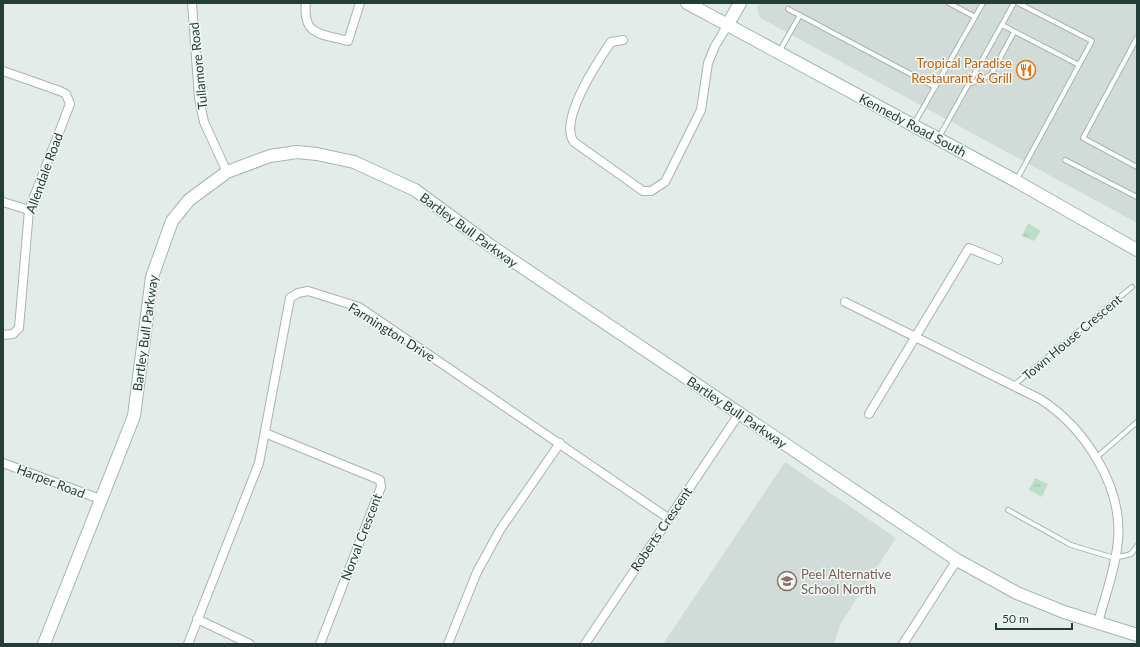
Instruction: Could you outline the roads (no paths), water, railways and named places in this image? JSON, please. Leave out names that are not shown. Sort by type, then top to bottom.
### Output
[{"type":"street","name":"Tullamore Road","points":[[192,3],[199,98],[204,122],[227,172]]},
{"type":"street","points":[[306,3],[304,16],[310,28],[317,32],[348,41],[360,3]]},
{"type":"street","name":"Kennedy Road South","points":[[687,3],[1016,181],[1137,250]]},
{"type":"street","points":[[623,40],[611,42],[593,68],[570,120],[570,138],[643,191],[651,191],[665,182],[701,110],[708,62],[715,46],[740,3]]},
{"type":"street","name":"Allendale Road","points":[[3,71],[60,91],[66,94],[70,104],[29,210],[19,328],[13,334],[3,335]]},
{"type":"street","name":"Bartley Bull Parkway","points":[[44,644],[134,416],[152,277],[172,221],[189,200],[227,172],[270,156],[296,152],[318,154],[354,162],[414,190],[472,233],[957,560],[1017,593],[1064,612],[1137,635]]},
{"type":"street","points":[[3,202],[29,210]]},
{"type":"street","points":[[869,414],[969,248],[998,260]]},
{"type":"street","name":"Farmington Drive","points":[[188,644],[259,463],[290,298],[298,293],[308,291],[359,307],[668,518]]},
{"type":"street","name":"Town House Crescent","points":[[845,302],[1012,387],[1040,399],[1055,409],[1097,457],[1116,506],[1118,540],[1098,623]]},
{"type":"street","name":"Roberts Crescent","points":[[585,644],[739,414]]},
{"type":"street","name":"Norval Crescent","points":[[265,433],[380,480],[381,487],[320,644]]},
{"type":"street","points":[[448,644],[477,572],[500,530],[560,444]]},
{"type":"street","name":"Harper Road","points":[[3,463],[100,499]]},
{"type":"street","points":[[903,644],[957,560]]},
{"type":"street","points":[[197,619],[250,644]]},
{"type":"lane","points":[[949,3],[975,17]]},
{"type":"lane","points":[[913,126],[983,3]]},
{"type":"lane","points":[[938,139],[1014,3]]},
{"type":"lane","points":[[1016,181],[1092,41],[1018,3]]},
{"type":"lane","points":[[788,9],[935,88]]},
{"type":"lane","points":[[778,53],[800,15]]},
{"type":"lane","points":[[1002,25],[1079,65]]},
{"type":"lane","points":[[969,84],[991,75],[1014,32]]},
{"type":"lane","points":[[1137,38],[1083,138],[1137,167]]},
{"type":"lane","points":[[1066,160],[1137,197]]},
{"type":"lane","name":"Town House Crescent","points":[[1012,387],[1132,287]]},
{"type":"lane","points":[[1097,457],[1137,422]]},
{"type":"lane","points":[[1008,510],[1071,545],[1114,558],[1131,554],[1137,546]]},
{"type":"place","name":"Tropical Paradise Restaurant & Grill","points":[[1026,70]]},
{"type":"place","name":"Peel Alternative School North","points":[[787,581]]}]
